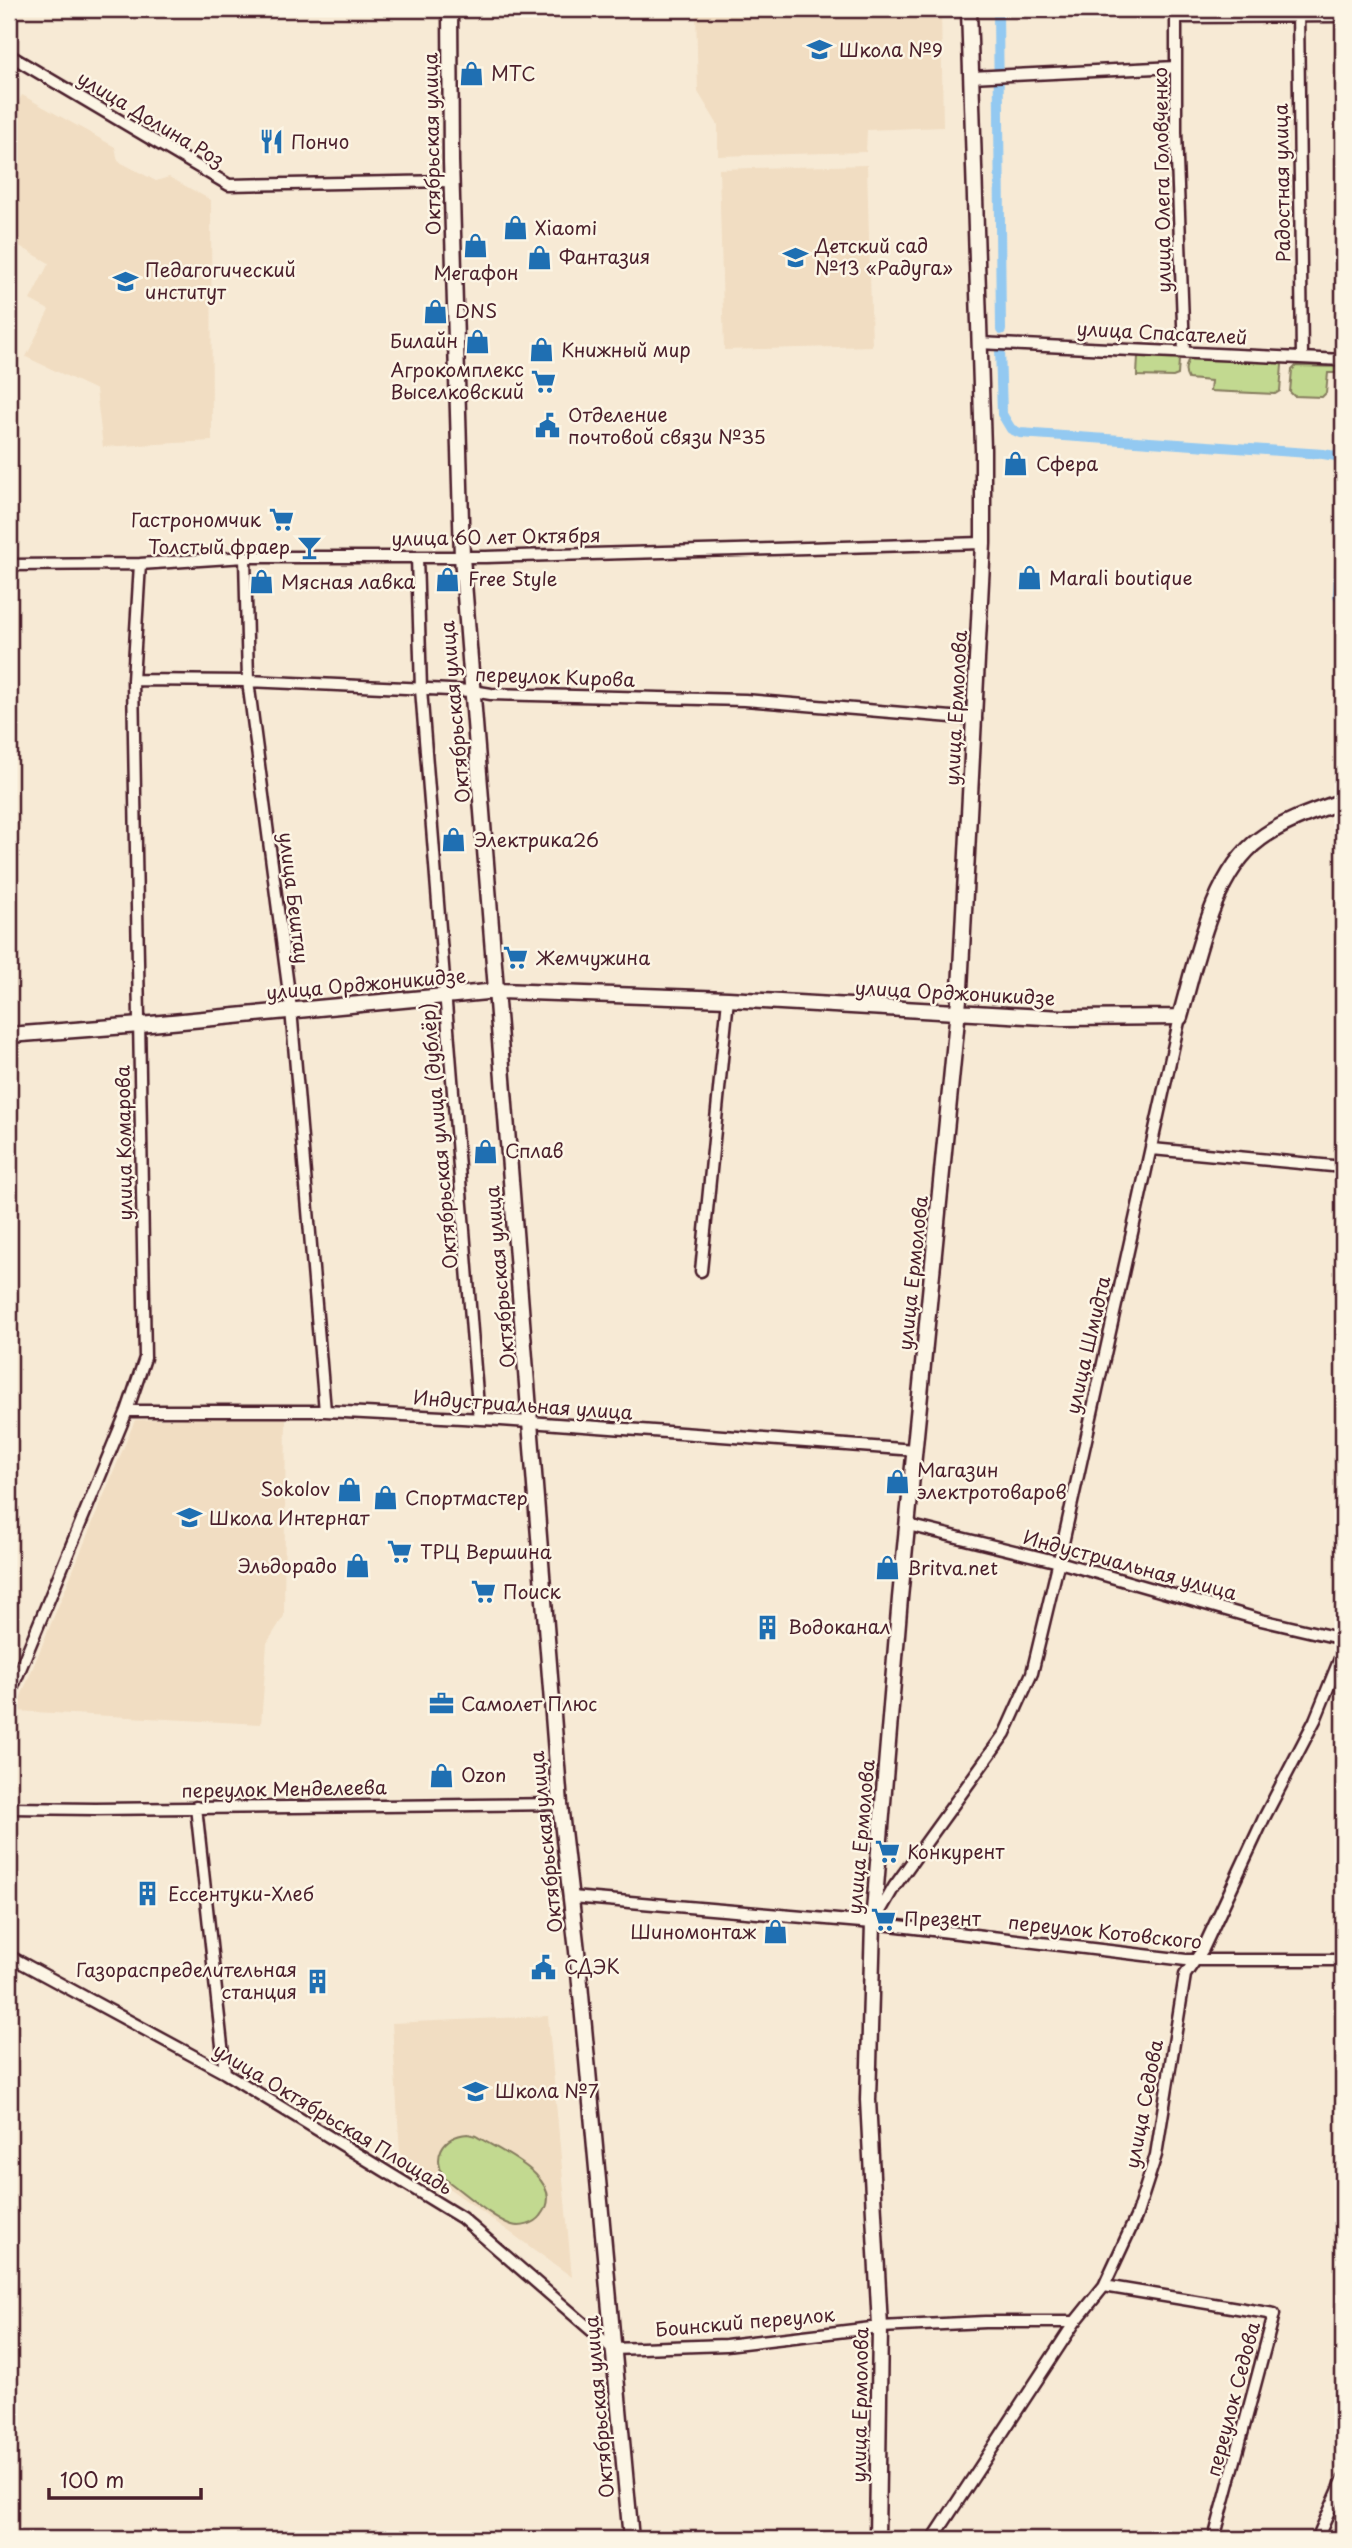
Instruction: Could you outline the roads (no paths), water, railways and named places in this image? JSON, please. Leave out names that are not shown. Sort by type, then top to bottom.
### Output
[{"type":"street","name":"Октябрьская улица","points":[[450,9],[462,557],[560,1804],[572,1897],[631,2539]]},
{"type":"street","name":"улица Ермолова","points":[[877,2539],[880,2327],[868,2100],[873,1923],[958,1011],[976,719],[983,543],[984,343],[969,9]]},
{"type":"street","points":[[1176,13],[1298,13],[1343,16]]},
{"type":"street","name":"улица Олега Головченко","points":[[1176,13],[1184,351]]},
{"type":"street","name":"Радостная улица","points":[[1298,13],[1302,358]]},
{"type":"street","name":"улица Долина Роз","points":[[9,55],[229,185],[452,181]]},
{"type":"street","points":[[971,77],[1176,66]]},
{"type":"street","name":"улица Спасателей","points":[[984,343],[1343,360]]},
{"type":"street","name":"улица 60 лет Октября","points":[[9,565],[140,564],[245,556],[462,557],[983,543]]},
{"type":"street","name":"улица Бештау","points":[[245,556],[248,681],[291,1009],[324,1411]]},
{"type":"street","name":"Октябрьская улица (дублёр)","points":[[417,557],[421,689],[479,1419]]},
{"type":"street","name":"улица Комарова","points":[[9,1696],[127,1411],[145,1358],[133,680],[140,564]]},
{"type":"street","name":"переулок Кирова","points":[[133,680],[248,681],[491,694],[745,700],[976,719]]},
{"type":"street","name":"улица Шмидта","points":[[873,1923],[894,1886],[1005,1733],[1032,1673],[1180,1017],[1218,894],[1230,870],[1261,838],[1291,822],[1343,801]]},
{"type":"street","name":"улица Орджоникидзе","points":[[9,1035],[140,1026],[291,1009],[497,991],[728,999],[1062,1018],[1180,1017]]},
{"type":"street","points":[[701,1271],[728,999]]},
{"type":"street","points":[[1152,1149],[1343,1167]]},
{"type":"street","name":"Индустриальная улица","points":[[127,1411],[324,1411],[479,1419],[915,1450]]},
{"type":"street","name":"Индустриальная улица","points":[[908,1525],[1059,1562],[1261,1620],[1343,1639]]},
{"type":"street","name":"улица Седова","points":[[933,2539],[1075,2322],[1104,2286],[1136,2217],[1156,2155],[1185,1975],[1196,1960],[1264,1818],[1315,1720],[1343,1651]]},
{"type":"street","name":"переулок Менделеева","points":[[9,1808],[95,1810],[560,1804]]},
{"type":"street","points":[[196,1807],[225,2073]]},
{"type":"street","name":"переулок Котовского","points":[[572,1897],[873,1923],[1196,1960],[1343,1960]]},
{"type":"street","name":"улица Октябрьская Площадь","points":[[9,1956],[225,2073],[462,2218],[613,2349]]},
{"type":"street","name":"переулок Седова","points":[[1104,2286],[1274,2314],[1214,2539]]},
{"type":"street","name":"Боинский переулок","points":[[613,2349],[726,2345],[880,2327],[985,2322],[1075,2322]]},
{"type":"street","points":[[1317,2539],[1343,2480]]},
{"type":"waterway","points":[[998,9],[1001,330]]},
{"type":"waterway","points":[[1000,348],[1002,414],[1011,429],[1020,433],[1323,454],[1336,456],[1343,463]]},
{"type":"waterway","points":[[1343,507],[1338,595],[1343,603]]},
{"type":"place","name":"Школа №9","points":[[819,50]]},
{"type":"place","name":"МТС","points":[[471,74]]},
{"type":"place","name":"Пончо","points":[[271,142]]},
{"type":"place","name":"Xiaomi","points":[[515,228]]},
{"type":"place","name":"Мегафон","points":[[476,245]]},
{"type":"place","name":"Фантазия","points":[[539,257]]},
{"type":"place","name":"Детский сад №13 «Радуга»","points":[[795,257]]},
{"type":"place","name":"Педагогический институт","points":[[125,281]]},
{"type":"place","name":"DNS","points":[[435,311]]},
{"type":"place","name":"Билайн","points":[[478,341]]},
{"type":"place","name":"Книжный мир","points":[[541,350]]},
{"type":"place","name":"Агрокомплекс Выселковский","points":[[544,381]]},
{"type":"place","name":"Отделение почтовой связи №35","points":[[548,426]]},
{"type":"place","name":"Сфера","points":[[1016,464]]},
{"type":"place","name":"Гастрономчик","points":[[281,520]]},
{"type":"place","name":"Толстый фраер","points":[[310,547]]},
{"type":"place","name":"Marali boutique","points":[[1029,578]]},
{"type":"place","name":"Free Style","points":[[448,579]]},
{"type":"place","name":"Мясная лавка","points":[[261,582]]},
{"type":"place","name":"Электрика26","points":[[454,840]]},
{"type":"place","name":"Жемчужина","points":[[516,958]]},
{"type":"place","name":"Сплав","points":[[485,1151]]},
{"type":"place","name":"Магазин электротоваров","points":[[897,1481]]},
{"type":"place","name":"Sokolov","points":[[350,1489]]},
{"type":"place","name":"Спортмастер","points":[[385,1498]]},
{"type":"place","name":"Школа Интернат","points":[[189,1518]]},
{"type":"place","name":"ТРЦ Вершина","points":[[400,1552]]},
{"type":"place","name":"Эльдорадо","points":[[357,1566]]},
{"type":"place","name":"Britva.net","points":[[887,1568]]},
{"type":"place","name":"Поиск","points":[[483,1592]]},
{"type":"place","name":"Водоканал","points":[[768,1627]]},
{"type":"place","name":"Самолет Плюс","points":[[441,1704]]},
{"type":"place","name":"Ozon","points":[[441,1775]]},
{"type":"place","name":"Конкурент","points":[[887,1852]]},
{"type":"place","name":"Ессентуки-Хлеб","points":[[148,1894]]},
{"type":"place","name":"Презент","points":[[884,1919]]},
{"type":"place","name":"Шиномонтаж","points":[[776,1932]]},
{"type":"place","name":"СДЭК","points":[[544,1967]]},
{"type":"place","name":"Газораспределительная станция","points":[[317,1981]]},
{"type":"place","name":"Школа №7","points":[[475,2091]]}]
